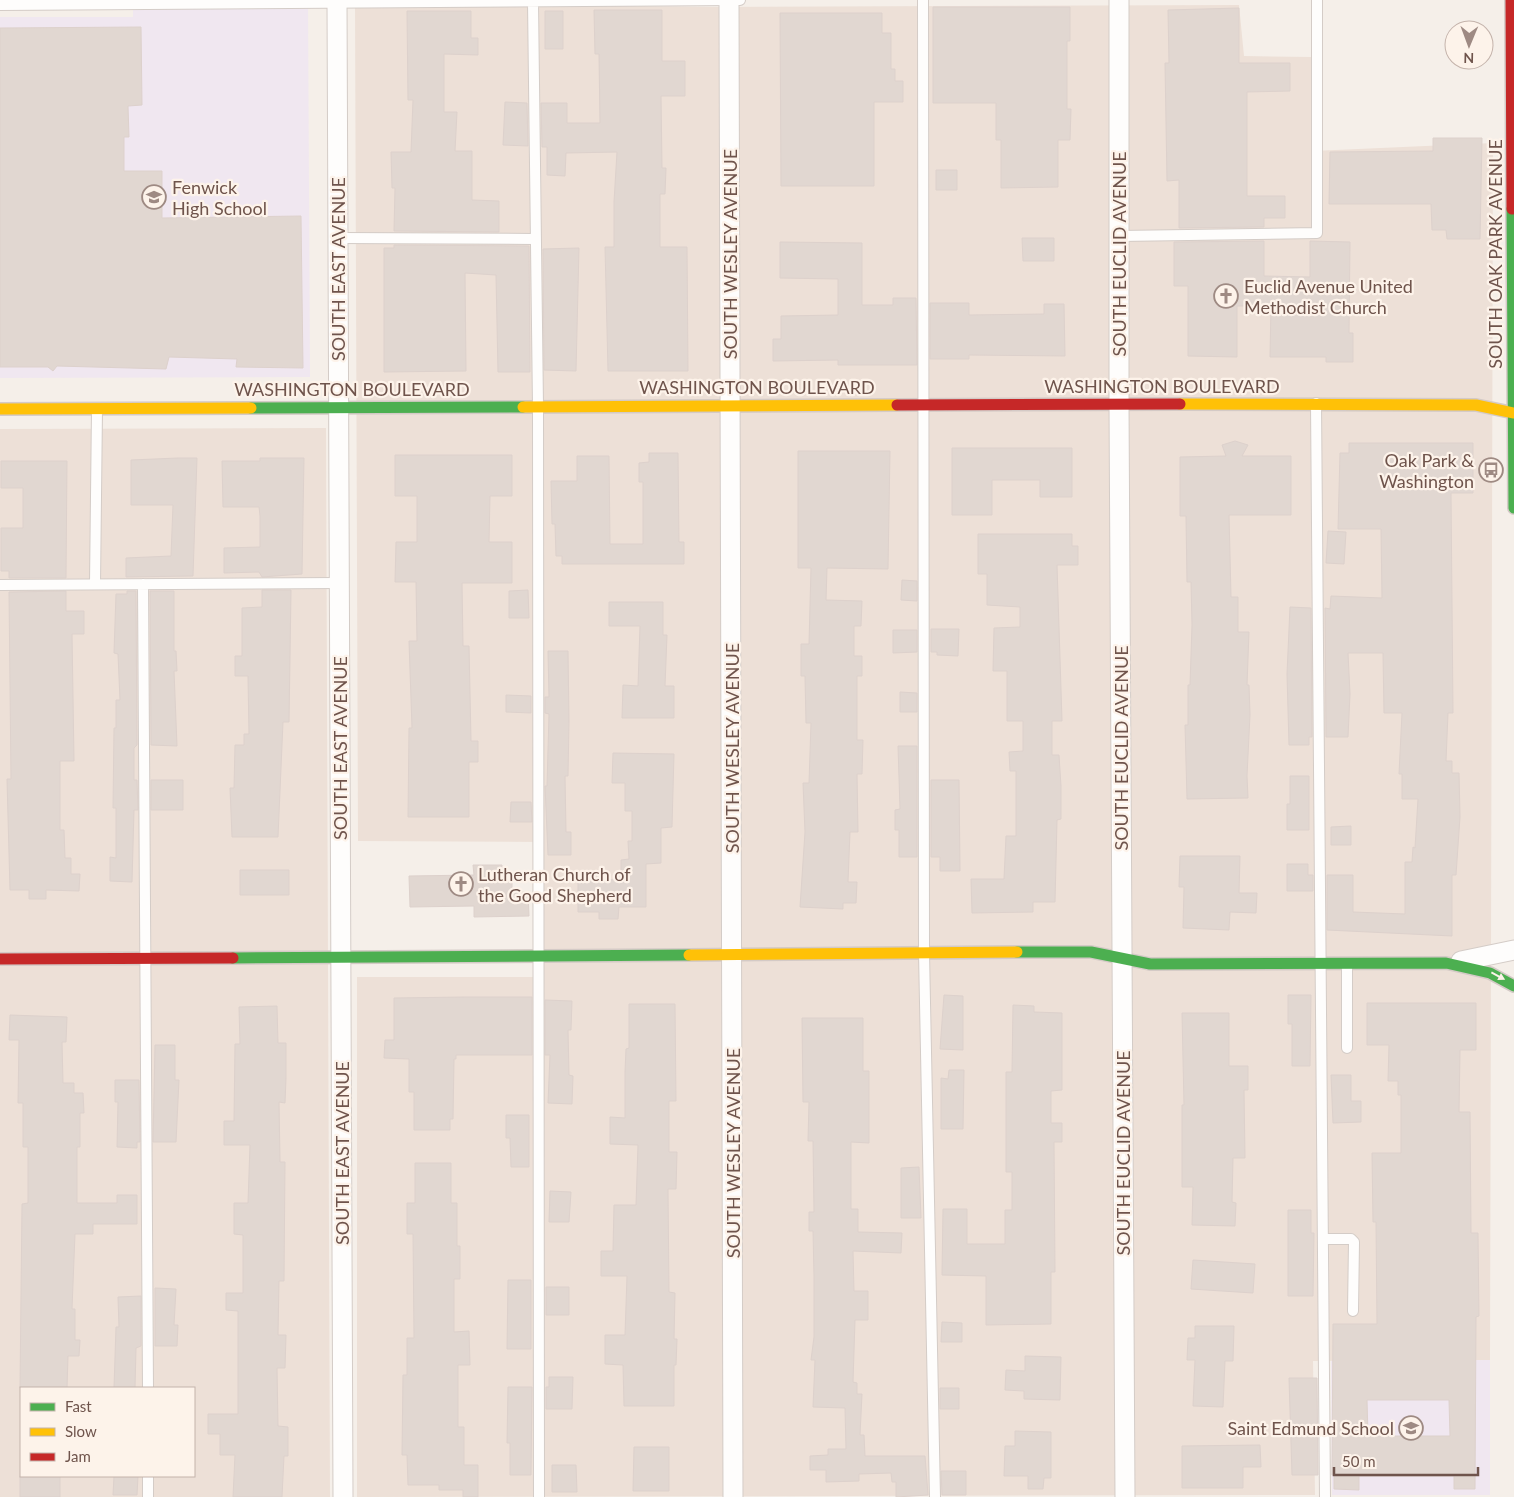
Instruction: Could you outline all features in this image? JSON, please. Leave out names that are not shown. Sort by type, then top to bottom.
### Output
[{"type":"street","name":"SOUTH WESLEY AVENUE","points":[[729,0],[733,1497]]},
{"type":"street","name":"SOUTH EUCLID AVENUE","points":[[1119,0],[1119,403],[1125,1497]]},
{"type":"street","name":"SOUTH OAK PARK AVENUE","points":[[1511,0],[1514,508]]},
{"type":"street","name":"SOUTH EAST AVENUE","points":[[337,2],[343,1497]]},
{"type":"street","name":"WASHINGTON BOULEVARD","points":[[0,409],[1316,403],[1476,405],[1514,413]]},
{"type":"street","points":[[1446,963],[1502,954],[1514,950]]},
{"type":"street","points":[[0,959],[1092,952],[1150,964],[1446,963],[1482,969],[1500,975],[1514,986]]},
{"type":"lane","points":[[0,5],[740,0]]},
{"type":"lane","points":[[923,0],[924,953],[934,1497]]},
{"type":"lane","points":[[1120,236],[1317,232],[1317,0]]},
{"type":"lane","points":[[533,2],[538,406],[539,1497]]},
{"type":"lane","points":[[338,238],[536,239]]},
{"type":"lane","points":[[1316,403],[1325,1497]]},
{"type":"lane","points":[[95,584],[96,408]]},
{"type":"lane","points":[[0,585],[339,583]]},
{"type":"lane","points":[[143,584],[148,1387]]},
{"type":"lane","points":[[1347,962],[1348,1048]]},
{"type":"lane","points":[[1323,1239],[1351,1239],[1354,1242],[1353,1311]]},
{"type":"lane","points":[[148,1477],[148,1497]]},
{"type":"shaded area","name":"Fenwick High School","points":[[133,0],[308,0],[310,377],[0,378],[0,17],[133,17]]},
{"type":"shaded area","points":[[355,3],[714,7],[1239,5],[1244,56],[1311,57],[1313,151],[1493,143],[1490,1360],[1313,1361],[1315,1495],[357,1497],[357,977],[543,977],[544,842],[358,841]]},
{"type":"shaded area","points":[[326,428],[330,1497],[0,1497],[0,429]]},
{"type":"shaded area","name":"Saint Edmund School","points":[[1490,1360],[1490,1495],[1332,1495],[1331,1361]]},
{"type":"building","points":[[933,7],[1070,7],[1070,41],[1067,41],[1067,109],[1071,109],[1070,140],[1058,140],[1058,187],[1001,188],[1001,140],[996,140],[996,103],[933,103]]},
{"type":"building","points":[[1239,8],[1239,63],[1290,63],[1290,91],[1247,92],[1247,196],[1285,196],[1285,218],[1264,218],[1264,227],[1179,228],[1179,180],[1167,181],[1165,63],[1169,63],[1168,10]]},
{"type":"building","points":[[594,10],[662,10],[662,61],[685,61],[685,96],[661,96],[662,168],[666,168],[665,194],[660,194],[660,247],[687,247],[688,371],[608,371],[605,247],[614,247],[617,152],[566,153],[565,176],[547,175],[547,147],[542,147],[541,103],[567,103],[567,123],[600,123],[599,54],[595,54]]},
{"type":"building","points":[[407,11],[471,11],[471,38],[478,38],[478,55],[444,54],[444,112],[457,112],[455,151],[472,151],[472,200],[499,201],[499,232],[394,231],[395,188],[392,188],[391,152],[411,152],[413,100],[408,100]]},
{"type":"building","points":[[545,11],[563,11],[563,49],[545,49]]},
{"type":"building","points":[[780,13],[882,13],[882,33],[891,33],[891,69],[895,69],[895,81],[903,81],[903,102],[874,102],[874,186],[781,186]]},
{"type":"building","name":"Fenwick High School","points":[[141,27],[142,105],[128,106],[129,137],[124,137],[124,171],[162,171],[162,218],[301,216],[303,368],[236,367],[237,359],[169,357],[166,369],[57,366],[53,371],[48,367],[0,367],[0,28]]},
{"type":"building","points":[[505,102],[527,103],[528,146],[503,145]]},
{"type":"building","points":[[1433,138],[1482,138],[1480,239],[1447,239],[1446,230],[1432,230],[1431,204],[1329,204],[1330,152],[1433,151]]},
{"type":"building","points":[[936,170],[957,170],[957,190],[936,190]]},
{"type":"building","points":[[1022,238],[1054,238],[1054,261],[1023,261]]},
{"type":"building","points":[[1264,241],[1264,276],[1310,277],[1310,241],[1350,242],[1349,333],[1353,333],[1353,362],[1326,362],[1326,357],[1270,357],[1271,306],[1237,306],[1237,357],[1188,356],[1188,286],[1174,286],[1174,242]]},
{"type":"building","points":[[780,242],[862,243],[862,305],[893,305],[893,298],[916,298],[917,365],[838,365],[838,360],[773,361],[773,339],[781,339],[781,316],[838,315],[838,279],[780,278]]},
{"type":"building","points":[[394,245],[529,246],[530,372],[498,372],[496,275],[465,273],[466,371],[384,372],[384,248],[394,248]]},
{"type":"building","points":[[579,248],[576,371],[544,370],[543,249]]},
{"type":"building","points":[[930,303],[969,303],[969,315],[1044,314],[1044,304],[1064,304],[1065,356],[969,355],[969,359],[930,359]]},
{"type":"building","points":[[1235,441],[1248,445],[1242,456],[1291,456],[1291,515],[1229,515],[1231,597],[1238,597],[1238,632],[1249,632],[1247,685],[1249,685],[1250,715],[1247,776],[1248,798],[1187,799],[1185,725],[1188,725],[1188,685],[1190,685],[1192,625],[1191,582],[1187,582],[1186,516],[1180,516],[1180,457],[1226,456],[1222,445]]},
{"type":"building","points":[[1349,443],[1473,443],[1473,493],[1451,493],[1453,713],[1448,713],[1446,761],[1452,761],[1452,773],[1459,773],[1460,817],[1456,875],[1452,875],[1452,936],[1327,930],[1327,875],[1353,875],[1353,912],[1405,914],[1405,862],[1412,862],[1413,847],[1415,848],[1418,799],[1402,799],[1402,774],[1399,774],[1402,713],[1384,713],[1383,653],[1348,653],[1350,694],[1348,737],[1326,737],[1325,608],[1330,609],[1331,596],[1382,598],[1381,529],[1338,529],[1340,453],[1349,453]]},
{"type":"building","points":[[952,448],[1072,448],[1072,497],[1040,497],[1040,480],[992,480],[992,515],[952,515]]},
{"type":"building","points":[[798,451],[890,451],[888,569],[827,568],[826,600],[862,601],[861,626],[854,626],[854,656],[862,656],[862,676],[857,676],[857,740],[863,740],[862,774],[857,774],[858,832],[850,832],[848,882],[857,882],[856,903],[843,903],[843,909],[800,907],[805,832],[803,783],[809,783],[811,723],[806,723],[805,676],[801,676],[801,644],[809,644],[811,568],[798,568]]},
{"type":"building","points":[[649,453],[678,453],[679,542],[684,542],[684,564],[562,564],[562,556],[556,556],[555,524],[552,524],[551,481],[577,481],[577,456],[609,456],[610,544],[643,544],[643,482],[639,482],[639,463],[649,462]]},
{"type":"building","points":[[395,455],[512,455],[512,496],[490,496],[489,542],[512,542],[512,583],[462,583],[463,646],[469,646],[471,741],[478,741],[478,762],[469,762],[469,817],[408,817],[409,728],[412,728],[409,641],[417,641],[416,582],[395,582],[396,542],[417,542],[417,496],[395,496]]},
{"type":"building","points":[[197,458],[193,576],[126,577],[126,558],[171,556],[173,505],[131,505],[131,460]]},
{"type":"building","points":[[260,458],[304,458],[302,574],[262,577],[259,572],[224,573],[224,548],[260,547],[260,516],[259,507],[223,507],[222,461],[260,461]]},
{"type":"building","points":[[1,461],[67,461],[66,578],[9,578],[9,571],[1,571],[1,528],[23,528],[23,488],[1,488]]},
{"type":"building","points":[[1328,531],[1346,532],[1344,564],[1326,563]]},
{"type":"building","points":[[978,534],[1072,534],[1072,546],[1078,546],[1078,565],[1057,565],[1062,721],[1052,721],[1052,755],[1059,755],[1061,786],[1061,819],[1057,820],[1055,902],[1033,902],[1033,912],[972,913],[971,879],[1004,879],[1006,836],[1016,836],[1016,771],[1010,771],[1009,752],[1023,751],[1023,721],[1007,721],[1007,671],[993,671],[994,628],[1020,627],[1020,607],[987,605],[987,574],[978,574]]},
{"type":"building","points":[[902,580],[917,581],[917,601],[901,600]]},
{"type":"building","points":[[262,590],[291,590],[289,722],[283,722],[278,837],[232,837],[230,788],[234,788],[235,745],[244,745],[244,734],[249,734],[248,676],[235,676],[235,656],[242,656],[242,608],[262,607]]},
{"type":"building","points":[[528,590],[529,618],[509,618],[509,591]]},
{"type":"building","points":[[66,591],[66,611],[84,611],[84,634],[72,634],[74,761],[60,761],[60,830],[64,830],[65,858],[71,858],[71,874],[80,874],[79,891],[46,890],[46,899],[29,899],[29,890],[10,890],[7,779],[11,779],[9,592]]},
{"type":"building","points":[[127,591],[136,591],[137,745],[134,748],[134,780],[137,780],[138,810],[134,810],[132,882],[110,881],[110,857],[116,858],[116,808],[113,808],[114,728],[116,728],[116,700],[120,700],[118,654],[114,653],[116,594],[127,594]]},
{"type":"building","points":[[150,591],[174,591],[174,651],[176,651],[177,671],[174,671],[177,746],[151,745]]},
{"type":"building","points":[[609,602],[663,602],[663,635],[667,635],[665,686],[674,686],[674,718],[622,718],[623,685],[638,686],[640,626],[609,626]]},
{"type":"building","points":[[1290,607],[1311,608],[1312,737],[1309,737],[1309,745],[1289,745],[1287,674]]},
{"type":"building","points":[[931,629],[959,629],[958,656],[937,655],[937,652],[931,652]]},
{"type":"building","points":[[893,630],[917,630],[917,652],[893,653]]},
{"type":"building","points":[[548,651],[568,651],[568,776],[565,776],[566,832],[571,832],[571,855],[548,855],[545,786],[547,786],[549,714],[545,713],[545,697],[549,697]]},
{"type":"building","points":[[900,692],[917,693],[917,712],[900,712]]},
{"type":"building","points":[[506,695],[531,696],[531,713],[506,712]]},
{"type":"building","points":[[898,746],[917,746],[917,857],[899,857],[899,830],[895,830],[895,810],[900,809]]},
{"type":"building","points":[[613,753],[674,754],[672,827],[661,828],[661,863],[646,864],[646,907],[619,907],[618,919],[599,919],[599,912],[578,912],[578,879],[621,880],[621,860],[629,859],[628,841],[632,841],[632,811],[625,811],[625,783],[612,783]]},
{"type":"building","points":[[1290,776],[1309,776],[1309,830],[1287,830],[1287,804],[1290,804]]},
{"type":"building","points":[[151,780],[183,780],[183,810],[151,810]]},
{"type":"building","points":[[931,780],[959,780],[960,871],[940,871],[940,857],[931,857]]},
{"type":"building","points":[[511,802],[531,802],[532,822],[510,822]]},
{"type":"building","points":[[1351,826],[1351,845],[1331,845],[1331,827]]},
{"type":"building","points":[[1180,856],[1240,856],[1239,893],[1257,893],[1256,913],[1230,912],[1229,930],[1183,928],[1184,887],[1179,887]]},
{"type":"building","points":[[1287,864],[1308,864],[1308,875],[1313,875],[1313,891],[1287,891]]},
{"type":"building","name":"Lutheran Church of the Good Shepherd","points":[[473,865],[502,865],[502,873],[512,873],[512,892],[528,892],[529,916],[474,917],[474,906],[410,907],[409,876],[474,875]]},
{"type":"building","points":[[240,870],[289,870],[289,895],[240,895]]},
{"type":"building","points":[[944,995],[963,996],[963,1050],[940,1049]]},
{"type":"building","points":[[1288,995],[1311,995],[1310,1066],[1292,1066],[1292,1024],[1288,1024]]},
{"type":"building","points":[[532,997],[532,1055],[456,1055],[456,1059],[454,1059],[453,1119],[450,1119],[450,1130],[414,1130],[414,1092],[409,1092],[409,1059],[384,1058],[385,1040],[394,1040],[394,998]]},
{"type":"building","points":[[545,1000],[572,1001],[571,1030],[568,1030],[569,1075],[573,1076],[572,1104],[548,1103],[550,1055],[545,1055]]},
{"type":"building","points":[[1367,1003],[1476,1003],[1476,1050],[1460,1050],[1459,1112],[1470,1112],[1471,1233],[1478,1233],[1479,1316],[1476,1317],[1475,1489],[1454,1489],[1454,1476],[1359,1476],[1359,1490],[1334,1489],[1334,1475],[1332,1475],[1333,1324],[1377,1324],[1376,1222],[1373,1222],[1372,1153],[1401,1153],[1401,1095],[1398,1095],[1398,1081],[1388,1081],[1389,1045],[1367,1045]],"holes":[[[1367,1400],[1449,1400],[1450,1436],[1368,1436]]]},
{"type":"building","points":[[629,1004],[675,1004],[676,1101],[669,1101],[669,1152],[677,1152],[676,1189],[668,1189],[669,1292],[675,1293],[674,1339],[677,1339],[676,1365],[674,1365],[674,1406],[624,1406],[623,1365],[605,1364],[605,1335],[625,1335],[627,1276],[601,1276],[601,1251],[613,1251],[614,1205],[636,1205],[638,1145],[610,1144],[610,1117],[625,1118],[625,1072],[626,1049],[629,1048]]},
{"type":"building","points":[[1013,1005],[1034,1006],[1034,1012],[1062,1013],[1062,1090],[1051,1091],[1051,1123],[1062,1123],[1062,1142],[1054,1142],[1055,1272],[1051,1272],[1051,1324],[986,1325],[986,1276],[942,1275],[943,1209],[967,1209],[967,1244],[1005,1244],[1005,1210],[1012,1210],[1012,1172],[1006,1172],[1006,1072],[1012,1072]]},
{"type":"building","points":[[277,1006],[278,1043],[286,1043],[285,1103],[279,1102],[280,1162],[285,1162],[284,1281],[279,1281],[278,1335],[286,1335],[285,1368],[277,1368],[278,1426],[288,1427],[288,1456],[284,1456],[282,1497],[233,1497],[235,1455],[220,1455],[220,1434],[208,1434],[208,1414],[238,1414],[238,1311],[226,1310],[226,1293],[243,1293],[243,1235],[234,1234],[234,1203],[248,1203],[250,1145],[224,1145],[224,1121],[234,1121],[235,1044],[240,1044],[239,1007]]},
{"type":"building","points":[[1182,1013],[1229,1013],[1229,1066],[1248,1066],[1248,1090],[1244,1090],[1245,1158],[1233,1158],[1232,1202],[1236,1203],[1235,1226],[1192,1225],[1193,1187],[1182,1187],[1182,1105],[1184,1105]]},
{"type":"building","points":[[10,1015],[67,1017],[66,1042],[62,1042],[63,1083],[74,1083],[74,1093],[83,1093],[84,1113],[80,1113],[80,1147],[77,1147],[77,1203],[117,1203],[117,1195],[137,1195],[137,1224],[93,1224],[93,1234],[75,1234],[72,1309],[75,1309],[75,1340],[80,1340],[79,1356],[68,1356],[67,1387],[20,1387],[22,1204],[28,1203],[28,1147],[23,1147],[23,1103],[18,1103],[19,1040],[9,1040]]},
{"type":"building","points":[[802,1018],[863,1018],[863,1071],[869,1071],[869,1143],[851,1142],[851,1209],[858,1209],[858,1232],[902,1233],[901,1253],[853,1251],[854,1291],[868,1291],[868,1320],[855,1320],[853,1382],[857,1383],[857,1394],[862,1394],[860,1435],[864,1435],[865,1456],[925,1456],[928,1495],[896,1497],[896,1482],[892,1482],[891,1473],[859,1474],[859,1481],[826,1482],[826,1470],[810,1470],[810,1456],[828,1455],[828,1449],[846,1449],[845,1408],[813,1407],[815,1360],[811,1360],[814,1337],[814,1276],[813,1231],[809,1231],[809,1212],[814,1212],[813,1141],[808,1141],[809,1102],[803,1102]]},
{"type":"building","points":[[155,1045],[175,1045],[175,1080],[179,1080],[176,1142],[153,1142]]},
{"type":"building","points":[[949,1070],[964,1070],[963,1129],[941,1129],[941,1078],[948,1079]]},
{"type":"building","points":[[1331,1075],[1351,1075],[1351,1101],[1361,1101],[1361,1122],[1333,1123]]},
{"type":"building","points":[[115,1080],[139,1080],[140,1142],[137,1142],[137,1148],[117,1147],[118,1102],[115,1102]]},
{"type":"building","points":[[506,1115],[529,1115],[529,1167],[511,1167],[510,1138],[506,1138]]},
{"type":"building","points":[[415,1163],[451,1163],[451,1203],[457,1203],[457,1246],[460,1246],[460,1279],[454,1279],[454,1332],[469,1331],[470,1365],[458,1365],[458,1427],[464,1427],[464,1465],[478,1465],[478,1497],[463,1497],[463,1490],[439,1490],[439,1485],[408,1485],[407,1455],[402,1455],[403,1375],[407,1375],[407,1338],[414,1338],[413,1234],[407,1234],[407,1203],[415,1203]]},
{"type":"building","points":[[919,1167],[921,1218],[901,1218],[901,1168]]},
{"type":"building","points":[[550,1191],[571,1192],[569,1222],[549,1222]]},
{"type":"building","points":[[1288,1210],[1311,1210],[1311,1233],[1314,1233],[1313,1296],[1288,1296]]},
{"type":"building","points":[[1193,1260],[1255,1264],[1253,1293],[1191,1289]]},
{"type":"building","points":[[508,1280],[531,1280],[531,1349],[507,1349]]},
{"type":"building","points":[[546,1287],[569,1287],[569,1315],[546,1315]]},
{"type":"building","points":[[155,1288],[176,1289],[174,1325],[178,1325],[177,1346],[155,1346]]},
{"type":"building","points":[[141,1296],[141,1346],[136,1348],[135,1387],[114,1387],[116,1327],[119,1327],[118,1297]]},
{"type":"building","points":[[942,1322],[962,1323],[962,1342],[941,1342]]},
{"type":"building","points":[[1195,1326],[1234,1326],[1233,1361],[1225,1361],[1223,1407],[1193,1406],[1195,1360],[1187,1360],[1188,1338],[1195,1338]]},
{"type":"building","points":[[1025,1356],[1061,1357],[1060,1400],[1024,1399],[1024,1391],[1005,1390],[1006,1370],[1025,1371]]},
{"type":"building","points":[[549,1377],[573,1377],[572,1409],[546,1409],[546,1387],[549,1387]]},
{"type":"building","points":[[1289,1378],[1317,1378],[1318,1475],[1292,1475]]},
{"type":"building","points":[[508,1387],[532,1387],[531,1475],[510,1475],[510,1443],[507,1443]]},
{"type":"building","points":[[940,1388],[959,1388],[959,1409],[940,1409]]},
{"type":"building","points":[[1015,1431],[1051,1432],[1051,1478],[1044,1478],[1043,1489],[1028,1489],[1028,1476],[1004,1476],[1005,1446],[1015,1446]]},
{"type":"building","points":[[1260,1445],[1261,1467],[1243,1467],[1243,1488],[1182,1488],[1182,1446]]},
{"type":"building","points":[[634,1447],[669,1447],[669,1491],[633,1491]]},
{"type":"building","points":[[552,1465],[576,1465],[577,1492],[552,1492]]},
{"type":"building","points":[[941,1471],[966,1471],[966,1495],[942,1495]]},
{"type":"building","points":[[20,1477],[60,1477],[60,1497],[20,1497]]},
{"type":"building","points":[[114,1477],[138,1477],[137,1495],[113,1495]]},
{"type":"traffic: fast","points":[[1512,209],[1514,508]]},
{"type":"traffic: fast","points":[[251,408],[523,407]]},
{"type":"traffic: fast","points":[[1017,952],[1091,952],[1150,964],[1446,963],[1490,973],[1514,986]]},
{"type":"traffic: fast","points":[[233,958],[689,955]]},
{"type":"traffic: slow","points":[[1180,404],[1476,405],[1514,413]]},
{"type":"traffic: slow","points":[[523,407],[897,405]]},
{"type":"traffic: slow","points":[[0,409],[251,408]]},
{"type":"traffic: slow","points":[[689,955],[1017,952]]},
{"type":"traffic: jam","points":[[1511,0],[1512,209]]},
{"type":"traffic: jam","points":[[897,405],[1180,404]]},
{"type":"traffic: jam","points":[[0,959],[233,958]]},
{"type":"place","name":"Fenwick High School","points":[[154,197]]},
{"type":"place","name":"Euclid Avenue United Methodist Church","points":[[1226,296]]},
{"type":"place","name":"Oak Park & Washington","points":[[1491,470]]},
{"type":"place","name":"Lutheran Church of the Good Shepherd","points":[[461,884]]},
{"type":"place","name":"Saint Edmund School","points":[[1411,1428]]}]
